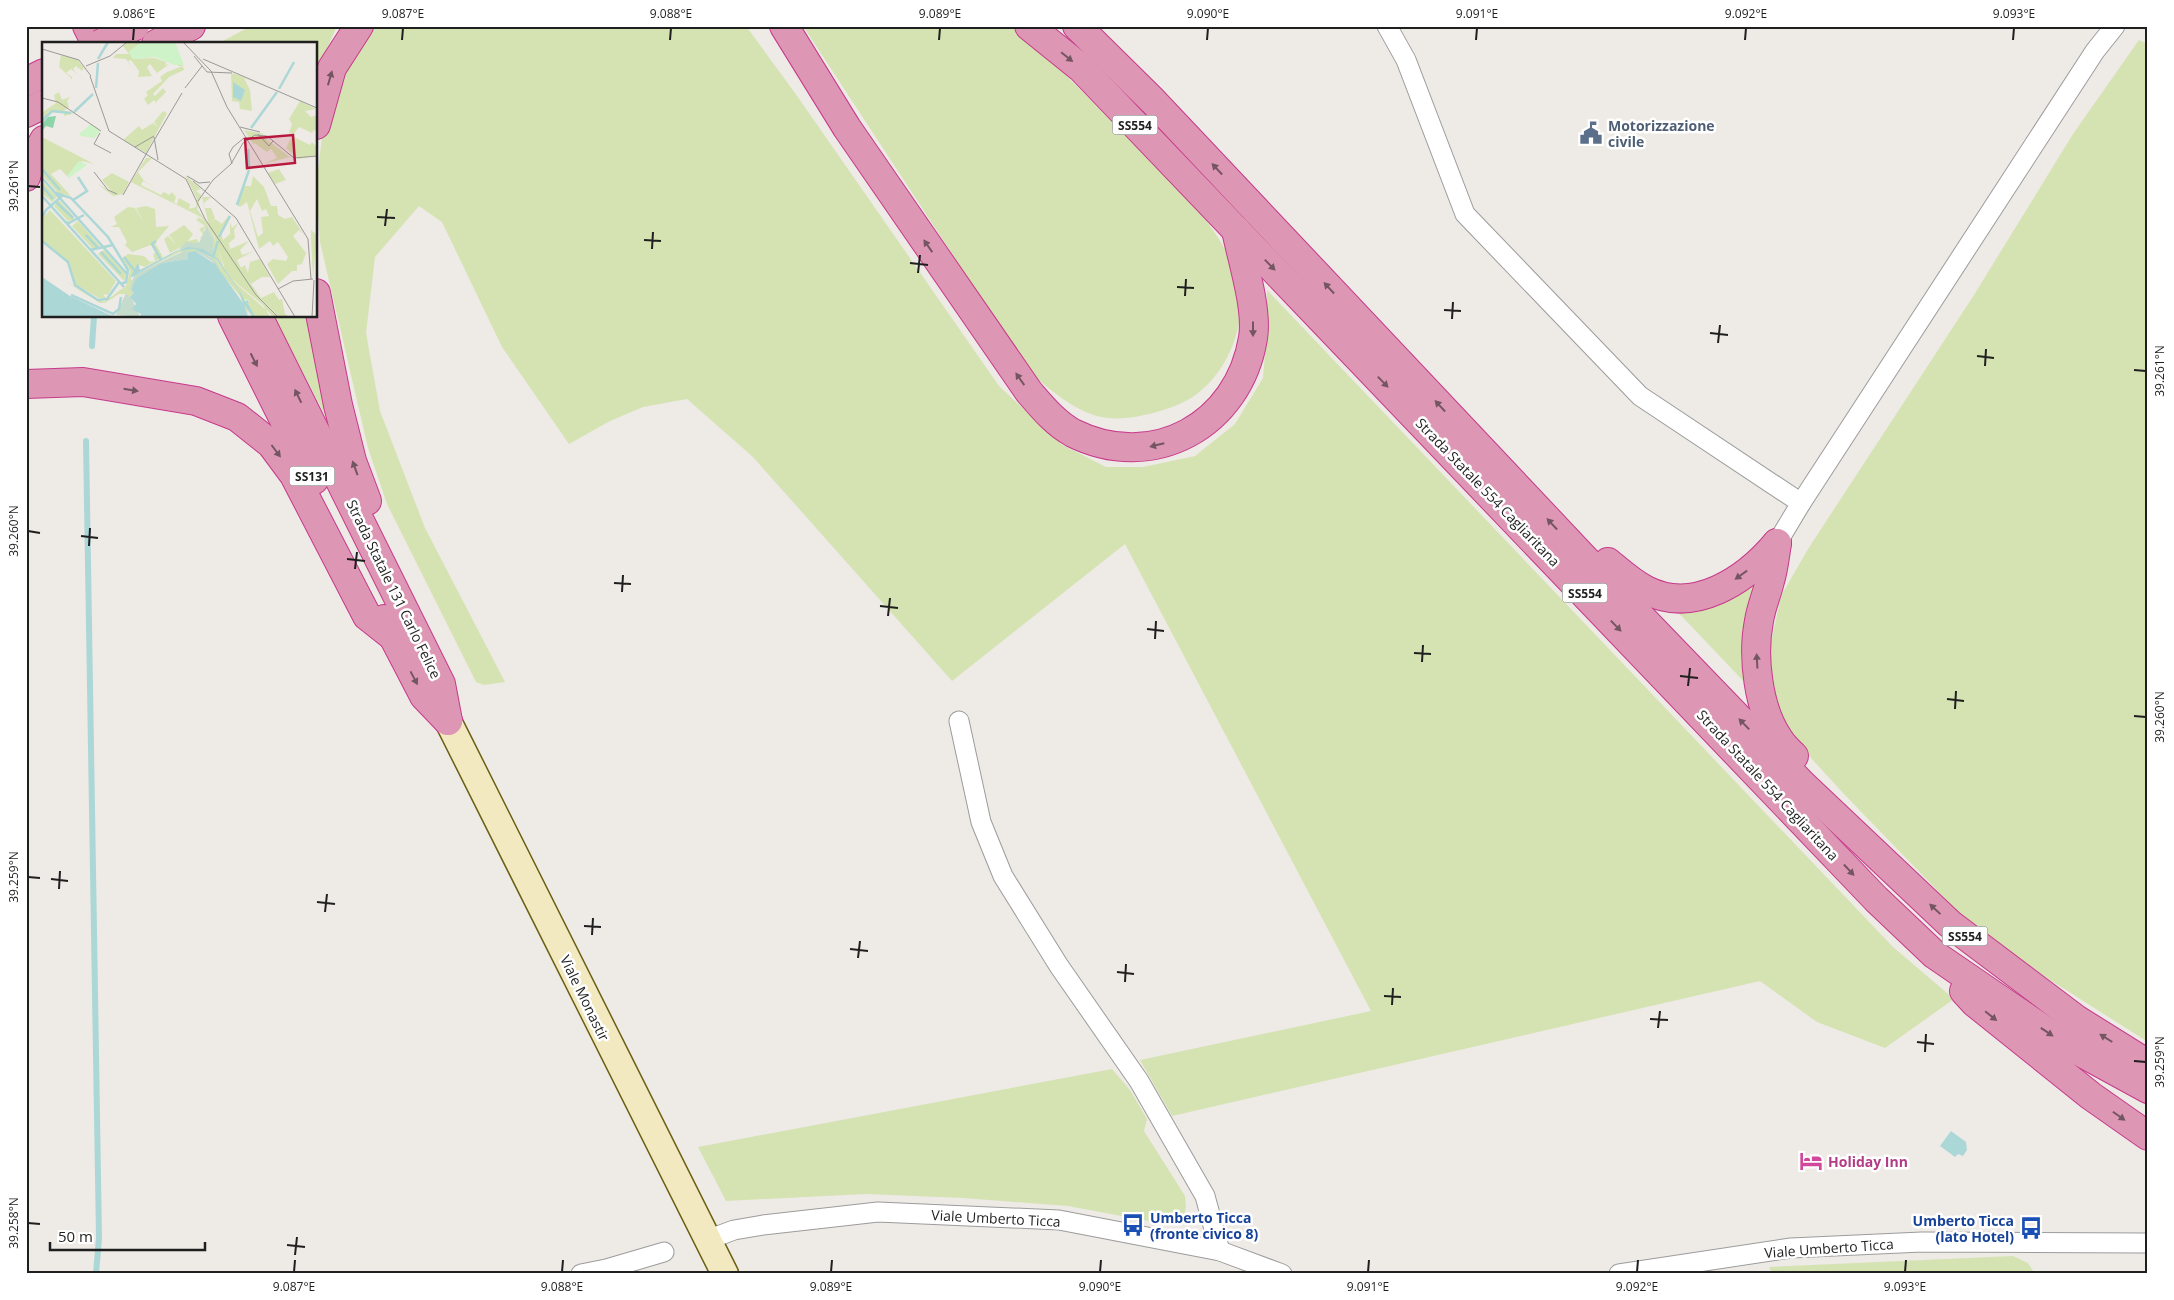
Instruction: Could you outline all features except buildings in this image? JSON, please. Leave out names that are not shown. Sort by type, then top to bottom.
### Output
[{"type":"highway","points":[[87,26],[95,42]]},
{"type":"highway","points":[[114,26],[122,42]]},
{"type":"highway","points":[[104,42],[135,26]]},
{"type":"highway","points":[[318,118],[332,68],[359,26]]},
{"type":"highway","points":[[767,26],[847,128]]},
{"type":"highway","points":[[784,26],[847,128],[1029,392],[1054,420],[1072,432],[1091,441],[1118,447],[1148,447],[1174,440],[1199,428],[1221,409],[1235,391],[1246,368],[1253,337],[1253,314],[1236,230]]},
{"type":"highway","name":"Strada Statale 554 Cagliaritana","points":[[1029,26],[1080,68],[1876,899],[1935,955],[2062,1042],[2148,1089]]},
{"type":"highway","name":"Strada Statale 554 Cagliaritana","points":[[1076,26],[1153,101],[1586,559],[1802,784],[1950,924],[2076,1019],[2148,1064]]},
{"type":"highway","points":[[1099,26],[1114,42],[1153,101]]},
{"type":"highway","points":[[160,42],[187,28]]},
{"type":"highway","points":[[26,82],[42,74]]},
{"type":"highway","points":[[26,113],[42,105]]},
{"type":"highway","points":[[26,177],[29,167],[42,144]]},
{"type":"highway","points":[[26,384],[83,382],[196,401],[237,417],[271,444],[294,475],[367,616],[402,631],[412,594],[365,496],[352,461],[338,405],[318,303]]},
{"type":"highway","name":"Strada Statale 131 Carlo Felice","points":[[233,318],[402,631],[441,684],[448,721]]},
{"type":"highway","name":"Strada Statale 131 Carlo Felice","points":[[259,318],[402,631]]},
{"type":"highway","points":[[26,399],[83,382]]},
{"type":"highway","points":[[1586,559],[1605,559],[1636,585],[1659,596],[1674,599],[1690,599],[1715,592],[1725,586],[1758,562],[1777,543]]},
{"type":"highway","points":[[1777,543],[1770,581],[1759,619],[1756,640],[1756,664],[1759,683],[1772,726],[1778,739],[1804,767],[1802,784]]},
{"type":"highway","points":[[1935,955],[1975,1003],[2090,1096],[2148,1136]]},
{"type":"main road","name":"Viale Monastir","points":[[448,721],[725,1274]]},
{"type":"street","points":[[1387,26],[1406,60],[1465,214],[1640,396],[1801,503]]},
{"type":"street","points":[[1777,543],[1801,503],[2095,51],[2115,26]]},
{"type":"street","points":[[959,721],[981,822],[1003,876],[1059,966],[1139,1081],[1158,1113],[1205,1196],[1220,1251]]},
{"type":"street","name":"Viale Umberto Ticca","points":[[707,1240],[734,1230],[763,1225],[878,1212],[1059,1220],[1220,1251],[1282,1274]]},
{"type":"street","name":"Viale Umberto Ticca","points":[[1619,1274],[1791,1248],[1922,1242],[2142,1241]]},
{"type":"street","points":[[581,1274],[608,1271],[664,1252]]},
{"type":"green space","points":[[251,26],[337,26],[318,69],[318,42],[221,42]]},
{"type":"green space","points":[[370,26],[746,26],[795,93],[999,386],[1061,444],[1106,467],[1143,467],[1195,456],[1235,424],[1263,378],[1267,329],[1267,290],[1893,947],[1954,999],[1885,1048],[1817,1022],[1760,981],[1172,1116],[1140,1060],[1371,1011],[1125,544],[952,681],[753,457],[687,399],[643,407],[610,421],[569,444],[502,347],[442,222],[419,206],[375,257],[366,333],[380,411],[425,528],[505,682],[484,685],[476,682],[387,504],[368,448],[320,242],[318,170],[323,128],[352,52]]},
{"type":"green space","points":[[803,26],[1013,26],[1057,66],[1173,183],[1202,216],[1226,252],[1235,271],[1239,288],[1239,324],[1227,358],[1217,374],[1205,387],[1181,403],[1149,414],[1107,418],[1091,414],[1072,405],[1030,373]]},
{"type":"green space","points":[[2139,40],[2148,44],[2148,1042],[2047,978],[1962,916],[1843,793],[1790,735],[1778,710],[1771,685],[1770,647],[1781,596],[1808,549],[1974,295],[2073,134]]},
{"type":"green space","points":[[275,318],[309,318],[329,423]]},
{"type":"green space","points":[[1761,566],[1751,689],[1672,606]]},
{"type":"green space","points":[[1112,1069],[1130,1090],[1147,1119],[1144,1131],[1185,1196],[1184,1217],[1170,1225],[1068,1206],[963,1198],[865,1194],[726,1201],[698,1147]]},
{"type":"green space","points":[[2013,1256],[2028,1263],[2035,1274],[1772,1274],[1769,1267]]},
{"type":"water","points":[[1951,1131],[1966,1142],[1967,1150],[1963,1156],[1958,1154],[1955,1157],[1940,1146]]},
{"type":"waterway","points":[[92,346],[94,318]]},
{"type":"waterway","points":[[86,441],[99,1238],[96,1274]]},
{"type":"place","name":"Motorizzazione civile","points":[[1591,133]]},
{"type":"place","name":"Holiday Inn","points":[[1811,1161]]},
{"type":"place","name":"Umberto Ticca (fronte civico 8)","points":[[1133,1225]]},
{"type":"place","name":"Umberto Ticca (lato Hotel)","points":[[2031,1228]]}]
